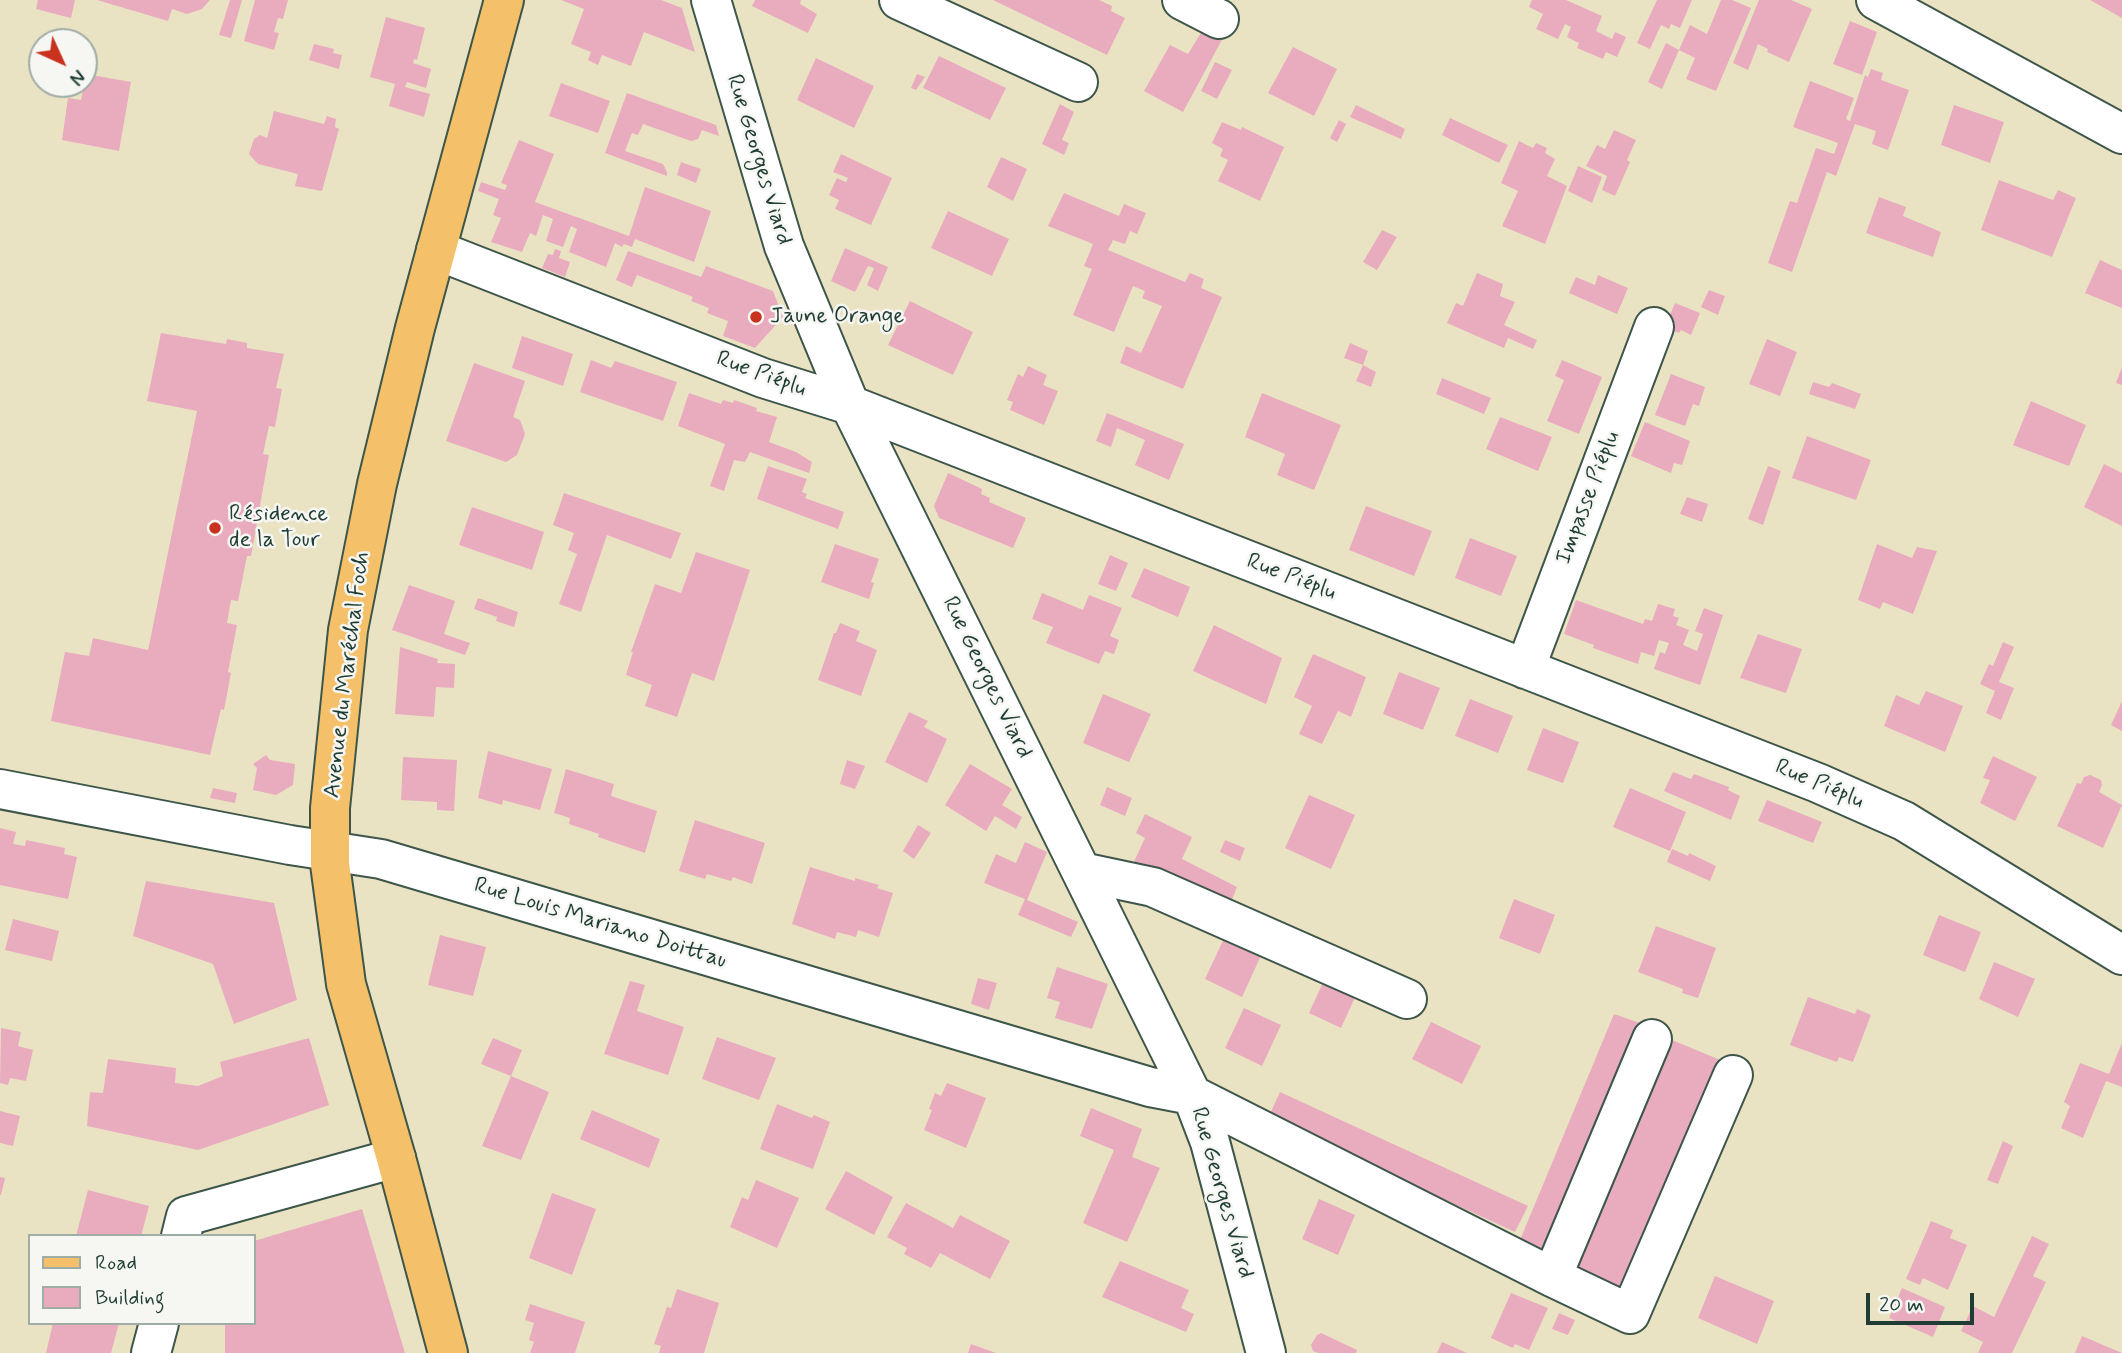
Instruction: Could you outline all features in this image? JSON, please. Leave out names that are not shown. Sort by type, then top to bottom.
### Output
[{"type":"main road","name":"Avenue du Maréchal Foch","points":[[449,1353],[346,984],[329,852],[330,808],[348,630],[377,484],[415,328],[504,0]]},
{"type":"street","name":"Rue Georges Viard","points":[[711,0],[784,246],[850,405],[1192,1095],[1210,1142],[1266,1353]]},
{"type":"street","points":[[899,0],[1077,82]]},
{"type":"street","points":[[1182,0],[1219,19]]},
{"type":"street","points":[[1876,0],[2122,134]]},
{"type":"street","name":"Rue Piéplu","points":[[436,250],[750,373],[850,405],[1818,783],[1904,821],[2122,955]]},
{"type":"street","name":"Impasse Piéplu","points":[[1525,669],[1654,327]]},
{"type":"street","name":"Rue Louis Mariano Doittau","points":[[0,789],[329,852],[381,859],[1137,1083],[1192,1095],[1630,1314],[1733,1075]]},
{"type":"street","points":[[1082,872],[1153,887],[1407,999]]},
{"type":"street","points":[[1552,1277],[1652,1039]]},
{"type":"street","points":[[182,1234],[186,1216],[396,1158]]},
{"type":"street","points":[[151,1353],[158,1325]]},
{"type":"building","points":[[38,0],[75,0],[71,18],[36,9]]},
{"type":"building","points":[[97,0],[210,0],[202,9],[187,14],[172,9],[168,21]]},
{"type":"building","points":[[230,0],[242,0],[231,38],[219,35]]},
{"type":"building","points":[[255,0],[288,0],[283,19],[278,18],[274,32],[279,33],[274,50],[244,41]]},
{"type":"building","points":[[561,0],[661,0],[682,8],[695,52],[644,32],[631,66],[602,55],[598,65],[588,60],[591,52],[571,44],[584,9]]},
{"type":"building","points":[[755,0],[801,0],[800,4],[817,14],[808,33],[752,6]]},
{"type":"building","points":[[993,0],[1099,0],[1112,6],[1111,11],[1125,18],[1107,55]]},
{"type":"building","points":[[1532,0],[1566,0],[1602,16],[1596,31],[1612,39],[1615,32],[1626,37],[1617,57],[1606,52],[1603,59],[1577,48],[1579,43],[1567,37],[1571,27],[1565,24],[1558,39],[1536,29],[1543,14],[1529,7]]},
{"type":"building","points":[[1657,0],[1692,0],[1680,28],[1671,24],[1669,29],[1661,25],[1650,49],[1637,43]]},
{"type":"building","points":[[1721,0],[1732,0],[1751,8],[1716,91],[1686,79],[1695,58],[1679,50],[1690,25],[1707,34]]},
{"type":"building","points":[[1759,0],[1791,0],[1812,9],[1789,62],[1767,52],[1768,49],[1758,44],[1748,70],[1733,63]]},
{"type":"building","points":[[2090,0],[2122,0],[2122,18]]},
{"type":"building","points":[[386,17],[425,28],[417,60],[414,59],[413,63],[431,69],[426,88],[407,82],[405,87],[430,94],[424,117],[389,106],[395,84],[370,77]]},
{"type":"building","points":[[1850,21],[1877,32],[1862,75],[1833,64]]},
{"type":"building","points":[[1204,28],[1223,38],[1183,112],[1144,91],[1170,45],[1188,54]]},
{"type":"building","points":[[1666,43],[1679,50],[1662,89],[1648,82]]},
{"type":"building","points":[[314,44],[334,49],[333,53],[342,55],[339,69],[309,60]]},
{"type":"building","points":[[1293,47],[1337,69],[1314,116],[1268,93]]},
{"type":"building","points":[[939,56],[1006,88],[990,120],[923,88]]},
{"type":"building","points":[[816,58],[874,86],[854,128],[797,100]]},
{"type":"building","points":[[1215,62],[1232,70],[1217,99],[1201,91]]},
{"type":"building","points":[[1871,69],[1883,73],[1881,80],[1909,90],[1888,150],[1872,144],[1876,131],[1855,124],[1836,176],[1827,172],[1792,272],[1768,263],[1790,201],[1797,203],[1816,148],[1834,154],[1838,143],[1793,127],[1810,81],[1854,98],[1846,119],[1850,121],[1865,75],[1868,77]]},
{"type":"building","points":[[917,74],[925,77],[916,90],[911,88]]},
{"type":"building","points":[[98,76],[131,82],[119,151],[62,140],[68,98],[98,98]]},
{"type":"building","points":[[561,83],[610,101],[598,133],[549,116]]},
{"type":"building","points":[[627,93],[716,125],[719,136],[702,130],[698,139],[691,141],[643,124],[638,135],[632,133],[625,151],[663,164],[667,176],[605,153]]},
{"type":"building","points":[[1060,104],[1074,112],[1062,140],[1069,143],[1064,155],[1042,144]]},
{"type":"building","points":[[1356,105],[1405,129],[1401,139],[1350,117]]},
{"type":"building","points":[[1954,105],[2004,122],[1990,163],[1941,145]]},
{"type":"building","points":[[274,111],[324,124],[327,116],[336,119],[335,127],[339,129],[322,191],[295,186],[298,174],[258,164],[249,154],[254,139],[260,135],[267,138]]},
{"type":"building","points":[[1450,118],[1508,145],[1499,163],[1442,135]]},
{"type":"building","points":[[1339,120],[1346,124],[1337,142],[1330,138]]},
{"type":"building","points":[[1222,122],[1241,130],[1242,127],[1284,147],[1260,201],[1218,181],[1228,160],[1220,156],[1223,149],[1212,143]]},
{"type":"building","points":[[1614,130],[1636,140],[1627,160],[1630,162],[1615,196],[1602,190],[1607,176],[1586,166],[1597,145],[1605,149]]},
{"type":"building","points":[[519,140],[554,154],[535,202],[629,236],[645,187],[711,211],[694,262],[635,239],[632,247],[624,244],[622,247],[615,243],[606,267],[569,252],[577,229],[571,226],[563,247],[546,241],[553,219],[543,215],[536,236],[530,233],[522,252],[491,242],[501,218],[493,215],[499,199],[478,191],[481,182],[505,190],[507,185],[501,183]]},
{"type":"building","points":[[1519,141],[1533,148],[1536,143],[1547,148],[1545,153],[1555,159],[1547,176],[1567,186],[1545,244],[1502,226],[1518,191],[1501,183]]},
{"type":"building","points":[[841,154],[892,178],[871,225],[835,209],[839,200],[829,195],[837,178],[846,182],[848,178],[833,172]]},
{"type":"building","points":[[1001,157],[1027,169],[1013,201],[987,187]]},
{"type":"building","points":[[681,162],[701,169],[696,183],[677,175]]},
{"type":"building","points":[[1578,166],[1602,177],[1592,203],[1568,191]]},
{"type":"building","points":[[1999,180],[2053,200],[2058,190],[2076,198],[2052,257],[1981,230]]},
{"type":"building","points":[[1064,193],[1119,216],[1124,204],[1146,213],[1137,234],[1130,231],[1125,244],[1113,240],[1108,250],[1185,282],[1190,273],[1204,279],[1201,288],[1222,297],[1183,389],[1120,363],[1126,346],[1141,353],[1162,306],[1142,298],[1145,291],[1133,286],[1114,332],[1073,315],[1092,269],[1084,266],[1093,244],[1048,226]]},
{"type":"building","points":[[1879,197],[1906,207],[1903,216],[1941,232],[1933,257],[1866,233]]},
{"type":"building","points":[[948,211],[1009,239],[992,276],[931,248]]},
{"type":"building","points":[[1382,230],[1397,237],[1377,270],[1363,262]]},
{"type":"building","points":[[845,248],[888,267],[878,291],[867,285],[874,268],[868,266],[855,292],[831,281]]},
{"type":"building","points":[[555,249],[561,251],[559,258],[570,262],[565,277],[542,268],[548,254],[553,255]]},
{"type":"building","points":[[628,251],[701,277],[706,266],[773,291],[783,317],[755,348],[723,336],[728,321],[707,313],[709,308],[691,301],[693,297],[637,275],[632,287],[616,280]]},
{"type":"building","points":[[2100,260],[2122,270],[2122,308],[2085,293]]},
{"type":"building","points":[[1477,273],[1503,284],[1500,296],[1515,302],[1504,325],[1537,340],[1533,349],[1508,338],[1504,348],[1447,323],[1456,303],[1463,306]]},
{"type":"building","points":[[1598,275],[1628,288],[1617,314],[1569,293],[1576,277],[1595,285]]},
{"type":"building","points":[[1709,290],[1725,296],[1718,315],[1701,307]]},
{"type":"building","points":[[910,301],[973,332],[953,375],[888,345]]},
{"type":"building","points":[[1675,303],[1700,313],[1691,335],[1665,327]]},
{"type":"building","name":"Résidence de la Tour","points":[[161,333],[226,344],[227,339],[247,343],[247,348],[284,354],[276,388],[282,389],[275,427],[269,426],[263,454],[269,455],[251,556],[247,556],[238,601],[231,600],[227,623],[237,625],[228,672],[231,673],[224,710],[221,709],[210,755],[51,721],[65,652],[89,656],[93,638],[148,650],[197,411],[147,401]]},
{"type":"building","points":[[522,336],[573,354],[563,386],[512,368]]},
{"type":"building","points":[[1767,339],[1797,352],[1780,396],[1749,384]]},
{"type":"building","points":[[1350,343],[1368,351],[1363,365],[1344,358]]},
{"type":"building","points":[[591,360],[611,368],[615,361],[677,382],[663,421],[580,392]]},
{"type":"building","points":[[1562,360],[1602,377],[1579,434],[1547,421],[1564,380],[1555,376]]},
{"type":"building","points":[[474,363],[525,381],[513,417],[520,420],[525,434],[517,455],[506,462],[446,441]]},
{"type":"building","points":[[1363,365],[1376,372],[1371,387],[1356,381]]},
{"type":"building","points":[[1028,366],[1047,375],[1043,385],[1058,391],[1044,425],[1010,410],[1013,402],[1007,400],[1018,374],[1023,377]]},
{"type":"building","points":[[2122,367],[2122,385],[2116,383]]},
{"type":"building","points":[[1671,374],[1705,387],[1699,406],[1693,404],[1685,426],[1655,415]]},
{"type":"building","points":[[1442,378],[1491,398],[1484,414],[1436,394]]},
{"type":"building","points":[[1813,382],[1829,387],[1832,383],[1861,394],[1855,409],[1809,394]]},
{"type":"building","points":[[689,393],[721,404],[723,400],[733,403],[734,400],[757,408],[756,411],[777,417],[769,442],[796,452],[812,462],[809,473],[750,452],[745,462],[734,460],[724,491],[710,486],[725,444],[678,426]]},
{"type":"building","points":[[1262,393],[1341,425],[1314,490],[1277,475],[1285,454],[1245,437]]},
{"type":"building","points":[[2031,401],[2086,425],[2069,466],[2013,445]]},
{"type":"building","points":[[1107,413],[1184,444],[1169,480],[1135,465],[1145,440],[1117,428],[1111,447],[1096,441]]},
{"type":"building","points":[[1500,417],[1552,437],[1538,471],[1486,449]]},
{"type":"building","points":[[1645,422],[1690,441],[1682,465],[1674,463],[1671,473],[1631,456]]},
{"type":"building","points":[[1807,436],[1871,460],[1856,500],[1792,478]]},
{"type":"building","points":[[2104,464],[2122,473],[2122,526],[2084,507]]},
{"type":"building","points":[[768,466],[807,479],[802,492],[807,494],[805,498],[844,512],[838,529],[757,499]]},
{"type":"building","points":[[1768,466],[1781,471],[1763,525],[1748,519]]},
{"type":"building","points":[[948,473],[982,489],[981,494],[990,498],[989,502],[1026,518],[1013,548],[939,518],[934,506]]},
{"type":"building","points":[[564,493],[681,533],[671,559],[607,535],[581,612],[559,604],[577,554],[568,550],[574,533],[553,525]]},
{"type":"building","points":[[1687,497],[1708,504],[1702,522],[1680,514]]},
{"type":"building","points":[[1366,506],[1432,531],[1414,576],[1349,550]]},
{"type":"building","points":[[472,507],[544,532],[532,570],[459,545]]},
{"type":"building","points":[[1470,538],[1517,556],[1501,596],[1455,578]]},
{"type":"building","points":[[835,544],[879,559],[871,582],[874,583],[869,599],[821,582]]},
{"type":"building","points":[[1877,544],[1912,558],[1917,547],[1937,551],[1913,614],[1883,602],[1880,609],[1858,600]]},
{"type":"building","points":[[696,552],[750,570],[714,681],[692,673],[677,717],[645,706],[652,685],[626,675],[631,652],[655,584],[681,593]]},
{"type":"building","points":[[1110,555],[1128,563],[1116,591],[1098,584]]},
{"type":"building","points":[[1144,568],[1190,587],[1178,617],[1131,597]]},
{"type":"building","points":[[409,585],[455,601],[444,634],[470,643],[465,655],[392,630]]},
{"type":"building","points":[[1042,593],[1083,610],[1089,595],[1122,608],[1110,636],[1119,640],[1114,654],[1105,651],[1099,664],[1046,643],[1053,627],[1032,619]]},
{"type":"building","points":[[478,598],[518,612],[514,627],[496,621],[497,617],[474,609]]},
{"type":"building","points":[[1576,600],[1643,624],[1645,619],[1652,621],[1658,604],[1675,609],[1673,616],[1679,618],[1676,625],[1689,630],[1683,645],[1697,651],[1703,634],[1695,631],[1704,608],[1723,615],[1700,685],[1654,669],[1660,652],[1665,654],[1669,643],[1659,640],[1654,656],[1641,652],[1638,664],[1564,634]]},
{"type":"building","points":[[840,623],[860,631],[856,641],[877,650],[861,696],[818,680]]},
{"type":"building","points":[[1214,625],[1282,658],[1266,704],[1193,671]]},
{"type":"building","points":[[1758,634],[1802,649],[1786,693],[1740,678]]},
{"type":"building","points":[[2003,642],[2014,647],[1999,682],[2014,688],[2001,720],[1986,713],[1995,691],[1980,684],[1989,664],[1993,666]]},
{"type":"building","points":[[400,647],[438,659],[437,663],[455,664],[454,688],[436,687],[434,717],[395,714]]},
{"type":"building","points":[[1313,654],[1366,677],[1351,717],[1338,711],[1322,744],[1299,734],[1312,706],[1294,697]]},
{"type":"building","points":[[1399,672],[1440,688],[1423,730],[1383,714]]},
{"type":"building","points":[[1926,691],[1963,706],[1945,752],[1884,726],[1896,695],[1919,705]]},
{"type":"building","points":[[1103,694],[1151,714],[1129,762],[1083,743]]},
{"type":"building","points":[[1470,699],[1513,716],[1498,753],[1455,736]]},
{"type":"building","points":[[2122,701],[2122,731],[2111,725]]},
{"type":"building","points":[[909,712],[928,721],[924,727],[947,739],[927,783],[885,762]]},
{"type":"building","points":[[1543,728],[1579,742],[1563,783],[1527,770]]},
{"type":"building","points":[[488,751],[552,769],[540,810],[503,800],[502,805],[478,798]]},
{"type":"building","points":[[266,755],[270,760],[295,764],[293,785],[276,795],[253,790],[257,768],[253,764]]},
{"type":"building","points":[[1993,756],[2037,777],[2015,821],[1980,803],[1990,780],[1983,778]]},
{"type":"building","points":[[403,757],[457,760],[454,811],[437,810],[437,802],[401,800]]},
{"type":"building","points":[[847,760],[865,766],[855,789],[840,784]]},
{"type":"building","points":[[970,764],[1012,789],[1002,805],[1022,817],[1016,829],[995,816],[986,831],[945,805]]},
{"type":"building","points":[[566,769],[614,784],[611,796],[657,811],[645,853],[598,837],[599,834],[569,824],[570,818],[554,813]]},
{"type":"building","points":[[1673,772],[1691,779],[1694,774],[1729,787],[1728,790],[1740,796],[1731,820],[1664,791]]},
{"type":"building","points":[[2090,775],[2101,780],[2099,792],[2122,805],[2103,848],[2057,826],[2077,783],[2081,784],[2084,777]]},
{"type":"building","points":[[1107,787],[1132,798],[1125,816],[1100,805]]},
{"type":"building","points":[[213,788],[237,793],[235,803],[210,798]]},
{"type":"building","points":[[1630,788],[1686,812],[1670,851],[1613,827]]},
{"type":"building","points":[[1309,795],[1355,815],[1331,869],[1285,848]]},
{"type":"building","points":[[1767,800],[1822,822],[1813,843],[1758,821]]},
{"type":"building","points":[[1145,814],[1192,837],[1182,859],[1237,887],[1227,912],[1131,868],[1145,838],[1136,833]]},
{"type":"building","points":[[695,820],[765,843],[752,884],[733,877],[731,881],[707,874],[705,879],[679,871]]},
{"type":"building","points":[[918,825],[931,833],[914,859],[903,851]]},
{"type":"building","points":[[0,828],[16,832],[13,844],[25,846],[26,840],[65,848],[64,854],[77,857],[68,899],[0,885]]},
{"type":"building","points":[[1225,840],[1245,848],[1240,861],[1220,852]]},
{"type":"building","points":[[1025,842],[1047,852],[1027,900],[1078,922],[1071,937],[1018,915],[1025,899],[984,883],[996,854],[1016,863]]},
{"type":"building","points":[[1672,849],[1688,856],[1689,853],[1716,866],[1710,881],[1667,862]]},
{"type":"building","points":[[810,867],[855,881],[855,878],[879,885],[877,888],[893,893],[879,937],[858,930],[856,937],[837,932],[835,939],[792,924]]},
{"type":"building","points":[[146,881],[274,903],[297,1000],[234,1024],[213,964],[133,936]]},
{"type":"building","points":[[1514,899],[1555,915],[1540,954],[1499,938]]},
{"type":"building","points":[[1939,915],[1981,932],[1965,972],[1923,955]]},
{"type":"building","points":[[13,919],[59,931],[52,961],[5,950]]},
{"type":"building","points":[[1656,926],[1716,948],[1698,998],[1682,993],[1683,989],[1638,972]]},
{"type":"building","points":[[1227,932],[1264,949],[1242,997],[1205,979]]},
{"type":"building","points":[[440,935],[486,947],[473,996],[428,985]]},
{"type":"building","points":[[1994,962],[2035,979],[2018,1017],[1979,999]]},
{"type":"building","points":[[1057,967],[1108,984],[1092,1029],[1055,1018],[1060,1002],[1047,998]]},
{"type":"building","points":[[978,978],[997,983],[989,1010],[971,1004]]},
{"type":"building","points":[[1325,978],[1357,993],[1341,1028],[1309,1013]]},
{"type":"building","points":[[630,981],[645,985],[637,1011],[684,1027],[668,1075],[604,1054]]},
{"type":"building","points":[[1808,997],[1855,1014],[1857,1009],[1871,1015],[1853,1062],[1839,1057],[1837,1062],[1790,1045]]},
{"type":"building","points":[[1244,1008],[1281,1025],[1262,1066],[1225,1048]]},
{"type":"building","points":[[1614,1014],[1640,1023],[1545,1250],[1520,1240]]},
{"type":"building","points":[[1431,1022],[1481,1046],[1462,1084],[1412,1059]]},
{"type":"building","points":[[1,1028],[21,1032],[18,1046],[33,1050],[26,1081],[10,1078],[8,1085],[0,1083]]},
{"type":"building","points":[[717,1037],[776,1058],[759,1100],[702,1079]]},
{"type":"building","points":[[309,1038],[329,1105],[198,1150],[87,1126],[90,1092],[103,1093],[108,1059],[176,1068],[175,1083],[198,1086],[223,1076],[220,1062]]},
{"type":"building","points":[[493,1038],[522,1050],[511,1076],[481,1064]]},
{"type":"building","points":[[1672,1040],[1725,1062],[1625,1302],[1573,1280]]},
{"type":"building","points":[[2122,1043],[2122,1087],[2106,1081],[2083,1138],[2061,1128],[2070,1106],[2064,1102],[2080,1063],[2109,1074]]},
{"type":"building","points":[[511,1076],[549,1092],[521,1160],[482,1146]]},
{"type":"building","points":[[947,1083],[986,1098],[966,1148],[924,1130],[935,1093],[941,1096]]},
{"type":"building","points":[[1280,1092],[1528,1206],[1515,1232],[1268,1118]]},
{"type":"building","points":[[777,1104],[830,1122],[813,1169],[760,1149]]},
{"type":"building","points":[[1091,1108],[1142,1129],[1132,1157],[1160,1168],[1127,1242],[1083,1223],[1114,1150],[1080,1136]]},
{"type":"building","points":[[592,1110],[660,1139],[649,1168],[580,1139]]},
{"type":"building","points":[[0,1111],[20,1116],[13,1146],[0,1143]]},
{"type":"building","points":[[2003,1141],[2013,1146],[1998,1184],[1987,1180]]},
{"type":"building","points":[[846,1171],[893,1197],[874,1235],[825,1209]]},
{"type":"building","points":[[0,1177],[5,1178],[1,1195],[0,1195]]},
{"type":"building","points":[[756,1180],[799,1198],[777,1248],[730,1227],[742,1197],[748,1200]]},
{"type":"building","points":[[88,1190],[149,1206],[142,1234],[77,1234]]},
{"type":"building","points":[[552,1193],[596,1209],[572,1275],[529,1258]]},
{"type":"building","points":[[1319,1199],[1355,1215],[1338,1255],[1302,1239]]},
{"type":"building","points":[[906,1203],[953,1228],[960,1215],[1010,1241],[990,1279],[940,1253],[931,1268],[904,1254],[907,1248],[887,1237]]},
{"type":"building","points":[[362,1209],[405,1353],[225,1353],[225,1325],[256,1325],[256,1240]]},
{"type":"building","points":[[1931,1221],[1953,1230],[1950,1238],[1967,1245],[1948,1290],[1923,1278],[1920,1285],[1906,1279]]},
{"type":"building","points":[[2032,1236],[2049,1244],[2033,1276],[2046,1282],[2012,1353],[1978,1353],[1983,1342],[1961,1331],[1973,1306],[1994,1317]]},
{"type":"building","points":[[1120,1261],[1189,1290],[1181,1308],[1194,1314],[1186,1332],[1102,1297]]},
{"type":"building","points":[[1715,1276],[1774,1301],[1757,1344],[1698,1318]]},
{"type":"building","points":[[1902,1288],[1945,1307],[1933,1337],[1889,1318]]},
{"type":"building","points":[[677,1289],[719,1303],[704,1353],[659,1353],[661,1346],[654,1344],[667,1307],[671,1308]]},
{"type":"building","points":[[1511,1293],[1548,1308],[1529,1350],[1515,1344],[1513,1348],[1491,1338]]},
{"type":"building","points":[[530,1304],[585,1322],[575,1353],[530,1353],[534,1342],[529,1340],[534,1323],[525,1320]]},
{"type":"building","points":[[1559,1313],[1575,1320],[1568,1335],[1552,1329]]},
{"type":"building","points":[[53,1325],[118,1325],[111,1353],[46,1353]]},
{"type":"building","points":[[1321,1333],[1357,1350],[1356,1353],[1313,1351],[1311,1345]]},
{"type":"building","points":[[2082,1336],[2122,1353],[2075,1353]]},
{"type":"building","points":[[1442,1342],[1467,1353],[1437,1353]]},
{"type":"building","points":[[971,1344],[996,1353],[968,1353]]},
{"type":"place","name":"Jaune Orange","points":[[756,317]]},
{"type":"place","name":"Résidence de la Tour","points":[[215,528]]}]
